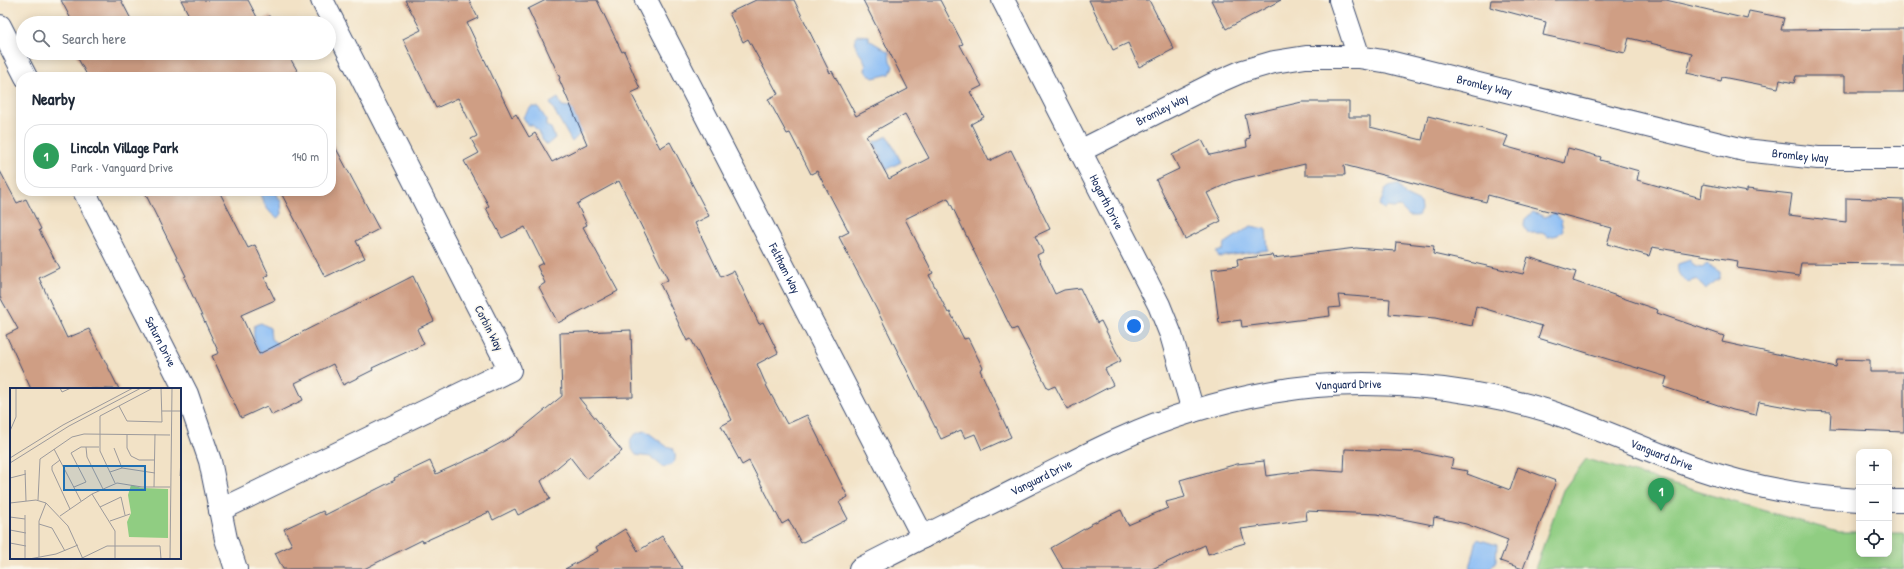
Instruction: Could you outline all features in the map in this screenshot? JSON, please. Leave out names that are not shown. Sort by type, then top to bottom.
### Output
[{"type":"street","name":"Corbin Way","points":[[322,0],[330,16]]},
{"type":"street","name":"Feltham Way","points":[[646,0],[923,537]]},
{"type":"street","name":"Hogarth Drive","points":[[1002,0],[1159,305],[1171,335],[1193,411]]},
{"type":"street","points":[[1340,0],[1359,57]]},
{"type":"street","points":[[0,26],[16,57]]},
{"type":"street","name":"Corbin Way","points":[[220,510],[510,370],[336,28]]},
{"type":"street","name":"Bromley Way","points":[[1080,151],[1243,71],[1274,62],[1306,57],[1359,57],[1389,62],[1744,150],[1818,158],[1904,158]]},
{"type":"street","points":[[17,60],[23,72]]},
{"type":"street","name":"Saturn Drive","points":[[87,196],[187,394],[210,461],[226,539],[236,569]]},
{"type":"street","name":"Vanguard Drive","points":[[860,569],[1122,438],[1193,411],[1266,393],[1319,386],[1418,386],[1484,397],[1542,410],[1580,422],[1692,466],[1723,476],[1784,490],[1839,499],[1856,500]]},
{"type":"street","points":[[1892,502],[1904,501]]},
{"type":"green space","points":[[1586,459],[1838,532],[1856,532],[1856,557],[1892,557],[1892,533],[1904,533],[1904,569],[1535,569],[1563,490]]},
{"type":"water","points":[[857,35],[869,36],[869,40],[889,52],[890,61],[893,66],[890,74],[873,78],[865,71],[866,66],[856,46],[855,41]]},
{"type":"water","points":[[558,98],[562,106],[571,107],[582,132],[572,142],[550,103]]},
{"type":"water","points":[[531,107],[538,107],[546,119],[546,126],[551,128],[555,138],[547,145],[534,127],[532,125],[528,125],[523,117]]},
{"type":"water","points":[[888,136],[901,162],[887,169],[874,142]]},
{"type":"water","points":[[1398,184],[1405,195],[1420,202],[1421,210],[1418,216],[1409,216],[1400,207],[1388,207],[1384,209],[1379,205],[1386,188]]},
{"type":"water","points":[[261,196],[278,196],[281,202],[282,214],[277,218],[268,210]]},
{"type":"water","points":[[1533,212],[1545,217],[1555,213],[1561,220],[1563,230],[1558,235],[1549,237],[1542,233],[1528,233],[1524,226],[1525,219]]},
{"type":"water","points":[[1251,226],[1266,229],[1268,250],[1219,257],[1216,252],[1223,250],[1224,244]]},
{"type":"water","points":[[1690,260],[1694,266],[1702,268],[1707,264],[1720,272],[1720,278],[1705,289],[1697,279],[1688,282],[1683,279],[1678,270],[1678,264]]},
{"type":"water","points":[[261,323],[270,328],[271,339],[278,344],[265,362],[254,340],[255,325]]},
{"type":"water","points":[[646,431],[666,446],[673,448],[675,459],[673,463],[663,467],[651,457],[636,455],[631,446],[631,438],[641,432]]},
{"type":"water","points":[[1477,539],[1497,545],[1496,561],[1490,569],[1470,569]]},
{"type":"building","points":[[61,0],[121,0],[129,16],[69,16]]},
{"type":"building","points":[[181,0],[248,0],[256,16],[189,16]]},
{"type":"building","points":[[405,0],[469,0],[478,18],[467,23],[512,117],[516,114],[529,137],[535,133],[552,162],[587,144],[559,79],[560,78],[528,9],[546,0],[597,0],[622,52],[624,51],[640,89],[631,93],[660,148],[670,142],[709,216],[695,223],[721,277],[734,271],[759,324],[763,322],[778,353],[757,364],[767,387],[787,424],[807,415],[848,497],[839,502],[848,519],[801,543],[789,520],[782,524],[749,461],[742,465],[721,426],[732,420],[691,339],[687,341],[660,284],[668,280],[619,181],[577,204],[587,225],[583,227],[618,291],[558,323],[539,287],[545,283],[537,266],[543,263],[525,227],[502,238],[486,208],[489,206],[464,161],[479,153],[471,139],[477,136],[458,98],[436,108],[403,39],[421,30]]},
{"type":"building","points":[[756,0],[794,0],[830,73],[832,71],[856,116],[908,89],[863,0],[940,0],[963,44],[960,45],[982,86],[970,92],[984,117],[971,124],[989,161],[1011,150],[1050,229],[1035,236],[1043,252],[1037,255],[1055,294],[1064,290],[1080,288],[1097,323],[1101,321],[1121,361],[1105,369],[1113,385],[1067,409],[1055,386],[1048,389],[1017,328],[1012,330],[948,198],[905,219],[933,273],[929,275],[948,313],[950,312],[964,339],[968,338],[983,368],[980,370],[1011,437],[982,450],[975,434],[965,438],[961,430],[941,439],[839,237],[849,232],[817,171],[811,174],[790,133],[787,134],[768,99],[778,94],[748,39],[743,42],[729,13]],"holes":[[[905,114],[929,158],[889,179],[866,136]]]},
{"type":"building","points":[[1089,0],[1149,0],[1174,49],[1139,67],[1128,43],[1113,50]]},
{"type":"building","points":[[1211,0],[1281,0],[1226,29]]},
{"type":"building","points":[[1491,0],[1666,0],[1747,19],[1749,11],[1784,18],[1781,30],[1904,29],[1904,92],[1845,92],[1845,76],[1796,76],[1794,83],[1780,80],[1778,88],[1722,77],[1721,81],[1687,73],[1692,53],[1629,38],[1625,53],[1543,35],[1546,22],[1490,7]]},
{"type":"building","points":[[79,60],[291,60],[298,72],[85,72]]},
{"type":"building","points":[[1302,102],[1349,102],[1349,117],[1370,117],[1370,127],[1422,140],[1428,116],[1508,136],[1504,146],[1564,163],[1568,148],[1601,157],[1600,160],[1639,171],[1637,180],[1701,198],[1703,184],[1747,192],[1747,189],[1792,194],[1789,215],[1846,222],[1846,198],[1904,200],[1904,264],[1801,263],[1799,276],[1737,268],[1738,261],[1652,247],[1649,256],[1607,244],[1612,228],[1488,195],[1486,202],[1344,165],[1345,175],[1305,175],[1305,164],[1233,181],[1207,193],[1221,221],[1185,239],[1156,180],[1179,169],[1172,155],[1202,140],[1210,155],[1247,147],[1246,139],[1250,138],[1245,115]]},
{"type":"building","points":[[336,148],[379,229],[356,241],[365,258],[325,277],[283,196],[336,196]]},
{"type":"building","points":[[0,171],[17,203],[26,199],[41,229],[39,230],[59,268],[39,278],[67,338],[89,329],[118,388],[31,388],[6,335],[18,329],[0,297]]},
{"type":"building","points":[[146,196],[222,196],[248,248],[255,245],[269,275],[264,277],[275,300],[241,315],[259,354],[413,276],[434,321],[417,329],[424,344],[372,368],[373,370],[343,385],[333,364],[295,383],[303,400],[272,415],[267,406],[241,418],[212,356],[219,353],[184,277],[186,276]]},
{"type":"building","points":[[1396,242],[1434,246],[1433,254],[1523,274],[1528,257],[1576,272],[1573,281],[1658,310],[1657,313],[1724,336],[1722,342],[1836,367],[1837,359],[1870,360],[1870,372],[1904,372],[1904,432],[1830,429],[1831,412],[1808,411],[1759,402],[1756,415],[1733,410],[1664,387],[1667,377],[1538,338],[1542,326],[1476,306],[1472,326],[1435,318],[1389,314],[1390,299],[1338,295],[1340,307],[1329,308],[1330,316],[1242,327],[1241,320],[1219,323],[1212,269],[1238,266],[1237,259],[1272,255],[1273,258],[1356,248],[1395,251]]},
{"type":"building","points":[[631,330],[633,397],[579,398],[622,451],[587,479],[570,457],[541,481],[550,499],[518,515],[515,509],[493,520],[489,512],[423,542],[422,540],[364,569],[283,569],[275,553],[292,545],[284,529],[323,511],[325,515],[395,480],[394,478],[430,461],[436,474],[484,452],[513,436],[562,396],[560,333]]},
{"type":"building","points":[[1345,449],[1419,452],[1453,459],[1451,468],[1468,471],[1467,474],[1510,490],[1518,467],[1556,481],[1523,569],[1500,561],[1508,540],[1466,524],[1434,517],[1433,525],[1377,514],[1306,511],[1307,520],[1241,529],[1245,543],[1208,554],[1205,545],[1152,569],[1063,569],[1051,548],[1091,524],[1121,510],[1128,525],[1168,508],[1166,502],[1185,497],[1180,480],[1237,464],[1264,461],[1266,476],[1312,470],[1344,472]]},
{"type":"building","points":[[625,529],[638,551],[662,536],[683,569],[565,569],[598,551],[596,547]]},
{"type":"place","name":"Lincoln Village Park","points":[[1661,511]]}]
